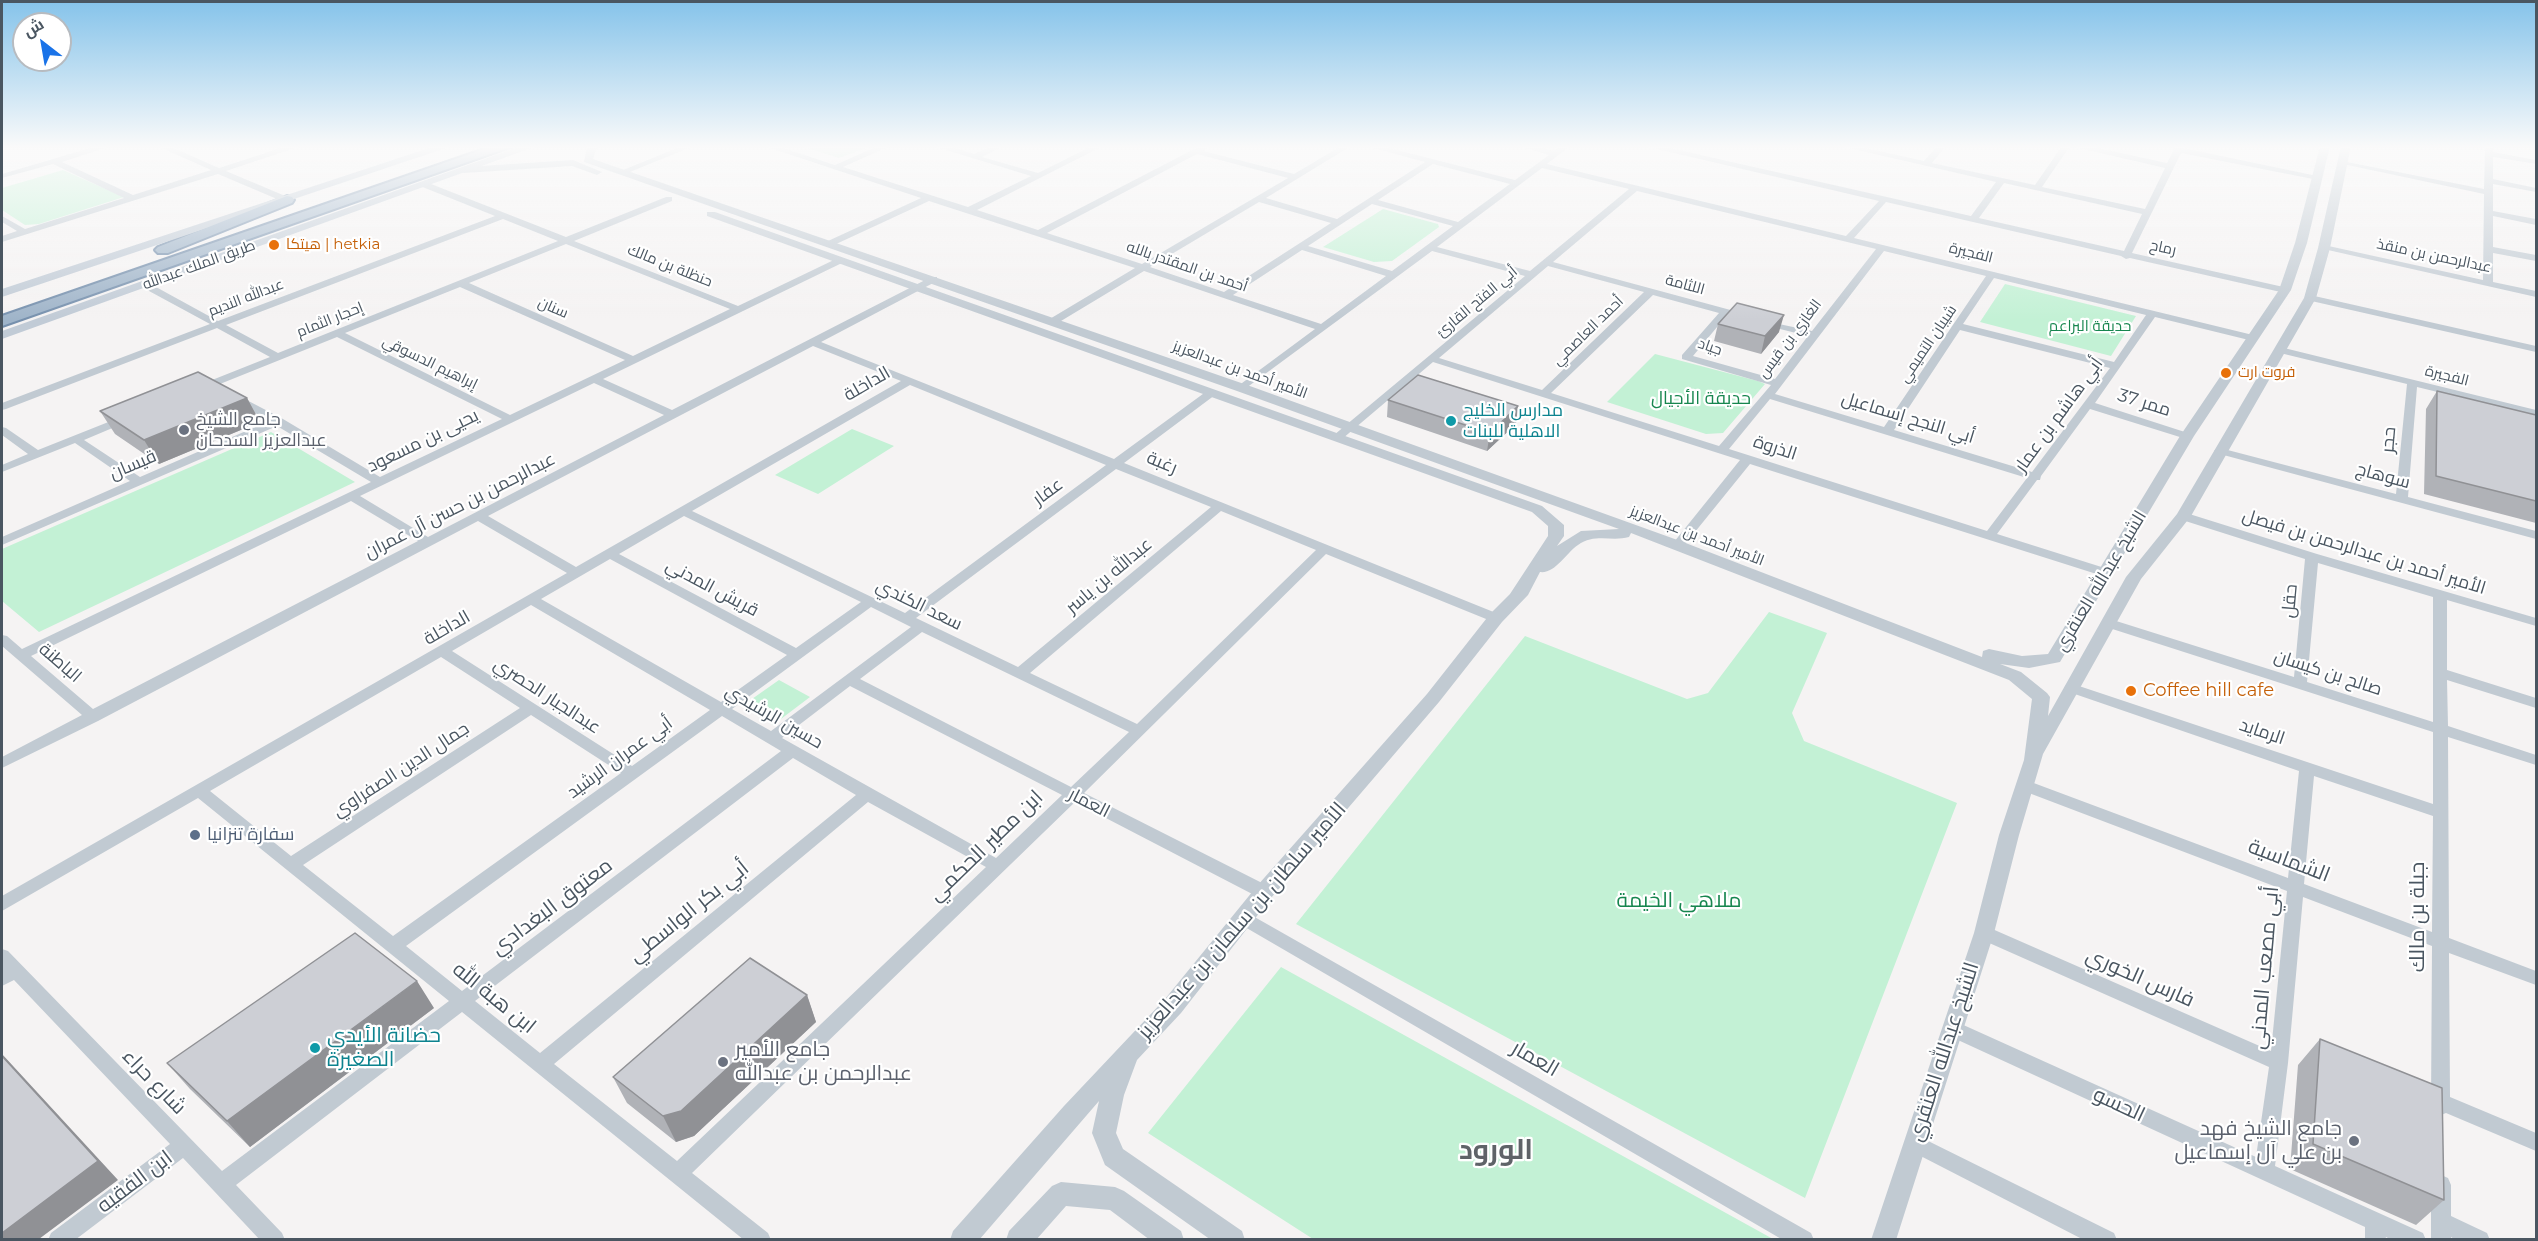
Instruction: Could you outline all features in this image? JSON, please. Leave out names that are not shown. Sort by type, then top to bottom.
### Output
[{"type":"highway","points":[[86,279],[277,204]]},
{"type":"highway","name":"طريق الملك عبدالله","points":[[2,307],[304,204]]},
{"type":"highway","name":"طريق الملك عبدالله","points":[[2,321],[151,276],[348,204]]},
{"type":"main road","points":[[2,293],[275,204]]},
{"type":"main road","name":"طريق الملك عبدالله","points":[[2,335],[151,276],[364,204]]},
{"type":"street","points":[[2,239],[113,204]]},
{"type":"street","name":"حنظلة بن مالك","points":[[472,204],[738,309]]},
{"type":"street","name":"إحجار الثمام","points":[[192,392],[657,204]]},
{"type":"street","name":"الأمير أحمد بن عبدالعزيز","points":[[683,204],[1537,509],[1556,525],[1556,536],[1516,597]]},
{"type":"street","name":"الأمير أحمد بن عبدالعزيز","points":[[716,204],[1351,427],[1678,545],[1890,625]]},
{"type":"street","points":[[831,243],[915,204]]},
{"type":"street","name":"أحمد بن المقتدر بالله","points":[[946,204],[1322,328]]},
{"type":"street","points":[[968,211],[982,204]]},
{"type":"street","points":[[1039,233],[1096,204]]},
{"type":"street","points":[[1052,322],[1251,204]]},
{"type":"street","points":[[1276,204],[1337,222]]},
{"type":"street","points":[[1224,296],[1366,204]]},
{"type":"street","points":[[1382,204],[1459,225]]},
{"type":"street","points":[[1242,388],[1432,248],[1488,204]]},
{"type":"street","name":"أبي الفتح القارئ","points":[[1338,438],[1616,204]]},
{"type":"street","name":"الفجيرة","points":[[1702,204],[2253,338]]},
{"type":"street","points":[[1849,239],[1880,204]]},
{"type":"street","name":"رماح","points":[[1901,204],[2285,290]]},
{"type":"street","points":[[1973,220],[1985,204]]},
{"type":"street","points":[[2109,204],[2146,212]]},
{"type":"street","points":[[2126,256],[2150,204]]},
{"type":"street","name":"الشيخ عبدالله العنقري","points":[[1890,625],[2022,664],[2037,664],[2054,658],[2187,436],[2285,290],[2310,204]]},
{"type":"street","name":"الشيخ عبدالله العنقري","points":[[2033,760],[2134,577],[2182,516],[2310,298],[2333,204]]},
{"type":"street","points":[[2488,283],[2489,204]]},
{"type":"street","points":[[2489,213],[2536,222]]},
{"type":"street","name":"عبدالله النديم","points":[[2,407],[502,216]]},
{"type":"street","points":[[2,219],[24,232]]},
{"type":"street","points":[[1302,247],[1394,275]]},
{"type":"street","name":"الغازي بن قيس","points":[[1723,449],[1768,395],[1882,247]]},
{"type":"street","points":[[1432,248],[1533,275]]},
{"type":"street","name":"عبدالرحمن بن منقذ","points":[[2324,248],[2536,294]]},
{"type":"street","points":[[2488,249],[2536,258]]},
{"type":"street","name":"يحيى بن مسعود","points":[[21,656],[841,260]]},
{"type":"street","name":"اللثامة","points":[[1547,263],[1814,335]]},
{"type":"street","name":"شيبان التميمي","points":[[1888,430],[1992,274]]},
{"type":"street","points":[[151,276],[152,290],[278,357]]},
{"type":"street","name":"عبدالرحمن بن حسن آل عمران","points":[[2,763],[934,279]]},
{"type":"street","name":"سنان","points":[[460,283],[633,360]]},
{"type":"street","name":"أحمد العاصمي","points":[[1545,393],[1651,291]]},
{"type":"street","points":[[2310,298],[2536,349]]},
{"type":"street","points":[[997,316],[1011,308]]},
{"type":"street","name":"جياد","points":[[1725,312],[1686,357],[1777,383]]},
{"type":"street","name":"أبي هاشم بن عمار","points":[[1991,534],[2089,405],[2152,314]]},
{"type":"street","points":[[1959,326],[2117,366]]},
{"type":"street","name":"إبراهيم الدسوقي","points":[[337,333],[510,419]]},
{"type":"street","name":"رغبة","points":[[813,342],[1496,618]]},
{"type":"street","name":"الفجيرة","points":[[2280,350],[2536,413]]},
{"type":"street","name":"الذروة","points":[[1433,359],[2108,570]]},
{"type":"street","points":[[594,379],[674,415]]},
{"type":"street","name":"الداخلة","points":[[2,904],[909,381]]},
{"type":"street","name":"حجر","points":[[2402,500],[2412,383]]},
{"type":"street","points":[[213,384],[380,482]]},
{"type":"street","name":"عفار","points":[[906,619],[1211,393]]},
{"type":"street","name":"أبي النجح إسماعيل","points":[[1768,395],[2036,477]]},
{"type":"street","name":"ممر 37","points":[[2089,405],[2187,436]]},
{"type":"street","points":[[2,469],[139,414]]},
{"type":"street","name":"قيسان","points":[[2,541],[279,421]]},
{"type":"street","points":[[2,430],[37,455]]},
{"type":"street","points":[[76,439],[139,482]]},
{"type":"street","name":"سوهاج","points":[[2220,451],[2536,535]]},
{"type":"street","points":[[1678,545],[1748,458]]},
{"type":"street","points":[[351,496],[428,543]]},
{"type":"street","name":"عبدالله بن ياسر","points":[[1020,673],[1220,506]]},
{"type":"street","name":"سعد الكندي","points":[[682,511],[1139,731]]},
{"type":"street","points":[[479,516],[577,573]]},
{"type":"street","name":"الأمير أحمد بن عبدالرحمن بن فيصل","points":[[2182,516],[2312,557],[2536,622]]},
{"type":"street","points":[[1516,597],[1571,540],[1586,533],[1604,531],[1654,537]]},
{"type":"street","points":[[2129,535],[2128,549],[2134,553],[2142,554],[2159,543]]},
{"type":"street","name":"ابن مطير الحكمي","points":[[678,1173],[1139,731],[1324,549]]},
{"type":"street","name":"قريش المدني","points":[[610,554],[796,654]]},
{"type":"street","name":"حقل","points":[[2300,684],[2312,557]]},
{"type":"street","points":[[2108,570],[2122,558],[2131,559],[2137,563],[2134,577]]},
{"type":"street","name":"جبلة بن مالك","points":[[2440,595],[2441,1124]]},
{"type":"street","name":"الأمير سلطان بن سلمان بن عبدالعزيز","points":[[962,1239],[1129,1050],[1173,1006],[1264,892],[1433,698],[1496,618],[1516,597]]},
{"type":"street","name":"حسين الرشيدي","points":[[531,599],[867,794],[998,866]]},
{"type":"street","name":"أبي عمران الرشيد","points":[[393,946],[870,602]]},
{"type":"street","name":"صالح بن كيسان","points":[[2108,623],[2536,760]]},
{"type":"street","name":"الشيخ عبدالله العنقري","points":[[1883,1239],[1984,933],[2033,760],[2041,703],[2041,697],[2015,676],[1890,625]]},
{"type":"street","points":[[772,738],[921,626]]},
{"type":"street","name":"الباطنة","points":[[2,639],[93,717]]},
{"type":"street","name":"عبدالجبار الحصري","points":[[442,651],[632,773]]},
{"type":"street","points":[[2440,673],[2536,703]]},
{"type":"street","name":"العمار","points":[[850,680],[1264,892]]},
{"type":"street","name":"الرمايد","points":[[2071,688],[2440,813]]},
{"type":"street","name":"جمال الدين الصفراوي","points":[[291,864],[531,708]]},
{"type":"street","name":"معتوق البغدادي","points":[[221,1184],[464,1002],[793,750]]},
{"type":"street","name":"أبي مصعب المدني","points":[[2265,1172],[2279,1063],[2307,768]]},
{"type":"street","name":"الشماسية","points":[[2026,786],[2536,978]]},
{"type":"street","name":"ابن هبة الله","points":[[199,791],[761,1239]]},
{"type":"street","name":"أبي بكر الواسطي","points":[[540,1064],[867,794]]},
{"type":"street","name":"العمار","points":[[1244,918],[1804,1239]]},
{"type":"street","name":"فارس الخوري","points":[[1984,933],[2279,1063]]},
{"type":"street","name":"شارع حراء","points":[[2,956],[8,975],[184,1145],[275,1239]]},
{"type":"street","name":"الحسو","points":[[1953,1029],[2265,1172],[2375,1230],[2416,1239]]},
{"type":"street","points":[[1129,1050],[1112,1095],[1104,1133],[1114,1157],[1233,1239]]},
{"type":"street","points":[[2441,1102],[2536,1142]]},
{"type":"street","points":[[1914,1143],[2107,1239]]},
{"type":"street","name":"ابن الفقيه","points":[[58,1239],[184,1145]]},
{"type":"street","points":[[2441,1168],[2441,1231],[2480,1239]]},
{"type":"street","points":[[1018,1239],[1060,1194],[1115,1199],[1172,1239]]},
{"type":"green space","points":[[2,204],[102,204],[39,224],[25,225],[2,210]]},
{"type":"green space","points":[[1383,209],[1438,224],[1439,227],[1392,261],[1374,262],[1323,247]]},
{"type":"green space","name":"حديقة البراعم","points":[[2005,284],[2136,316],[2111,356],[1980,322]]},
{"type":"green space","name":"حديقة الأجيال","points":[[1655,354],[1765,384],[1723,433],[1706,434],[1607,402]]},
{"type":"green space","points":[[852,429],[894,446],[818,494],[775,475]]},
{"type":"green space","points":[[271,432],[355,482],[39,632],[2,601],[2,549]]},
{"type":"green space","name":"ملاهي الخيمة","points":[[1769,612],[1827,633],[1792,713],[1804,741],[1957,803],[1805,1198],[1296,924],[1525,636],[1687,699],[1708,693]]},
{"type":"green space","points":[[779,680],[810,697],[773,725],[742,706]]},
{"type":"green space","points":[[1281,967],[1773,1239],[1313,1239],[1148,1133]]},
{"type":"building","points":[[1737,303],[1784,315],[1765,336],[1718,324]]},
{"type":"building","points":[[198,372],[247,398],[144,440],[100,411]]},
{"type":"building","points":[[1418,375],[1518,406],[1490,433],[1388,400]]},
{"type":"building","points":[[2437,391],[2536,415],[2536,501],[2436,476]]},
{"type":"building","points":[[355,933],[417,981],[227,1121],[167,1063]]},
{"type":"building","points":[[750,958],[807,995],[681,1111],[663,1116],[613,1077]]},
{"type":"building","points":[[2320,1039],[2442,1088],[2444,1200],[2313,1144]]},
{"type":"building","points":[[2,1056],[98,1161],[2,1233]]},
{"type":"place","name":"هيتكا | hetkia","points":[[274,245]]},
{"type":"place","name":"فروت ارت","points":[[2226,373]]},
{"type":"place","name":"مدارس الخليج الاهلية للبنات","points":[[1451,421]]},
{"type":"place","name":"جامع الشيخ عبدالعزيز السدحان","points":[[184,430]]},
{"type":"place","name":"Coffee hill cafe","points":[[2131,691]]},
{"type":"place","name":"سفارة تنزانيا","points":[[195,835]]},
{"type":"place","name":"حضانة الأيدي الصغيرة","points":[[315,1048]]},
{"type":"place","name":"جامع الأمير عبدالرحمن بن عبدالله","points":[[723,1062]]},
{"type":"place","name":"جامع الشيخ فهد بن علي آل إسماعيل","points":[[2354,1141]]},
{"type":"district","name":"الورود","points":[[1496,1151]]}]
